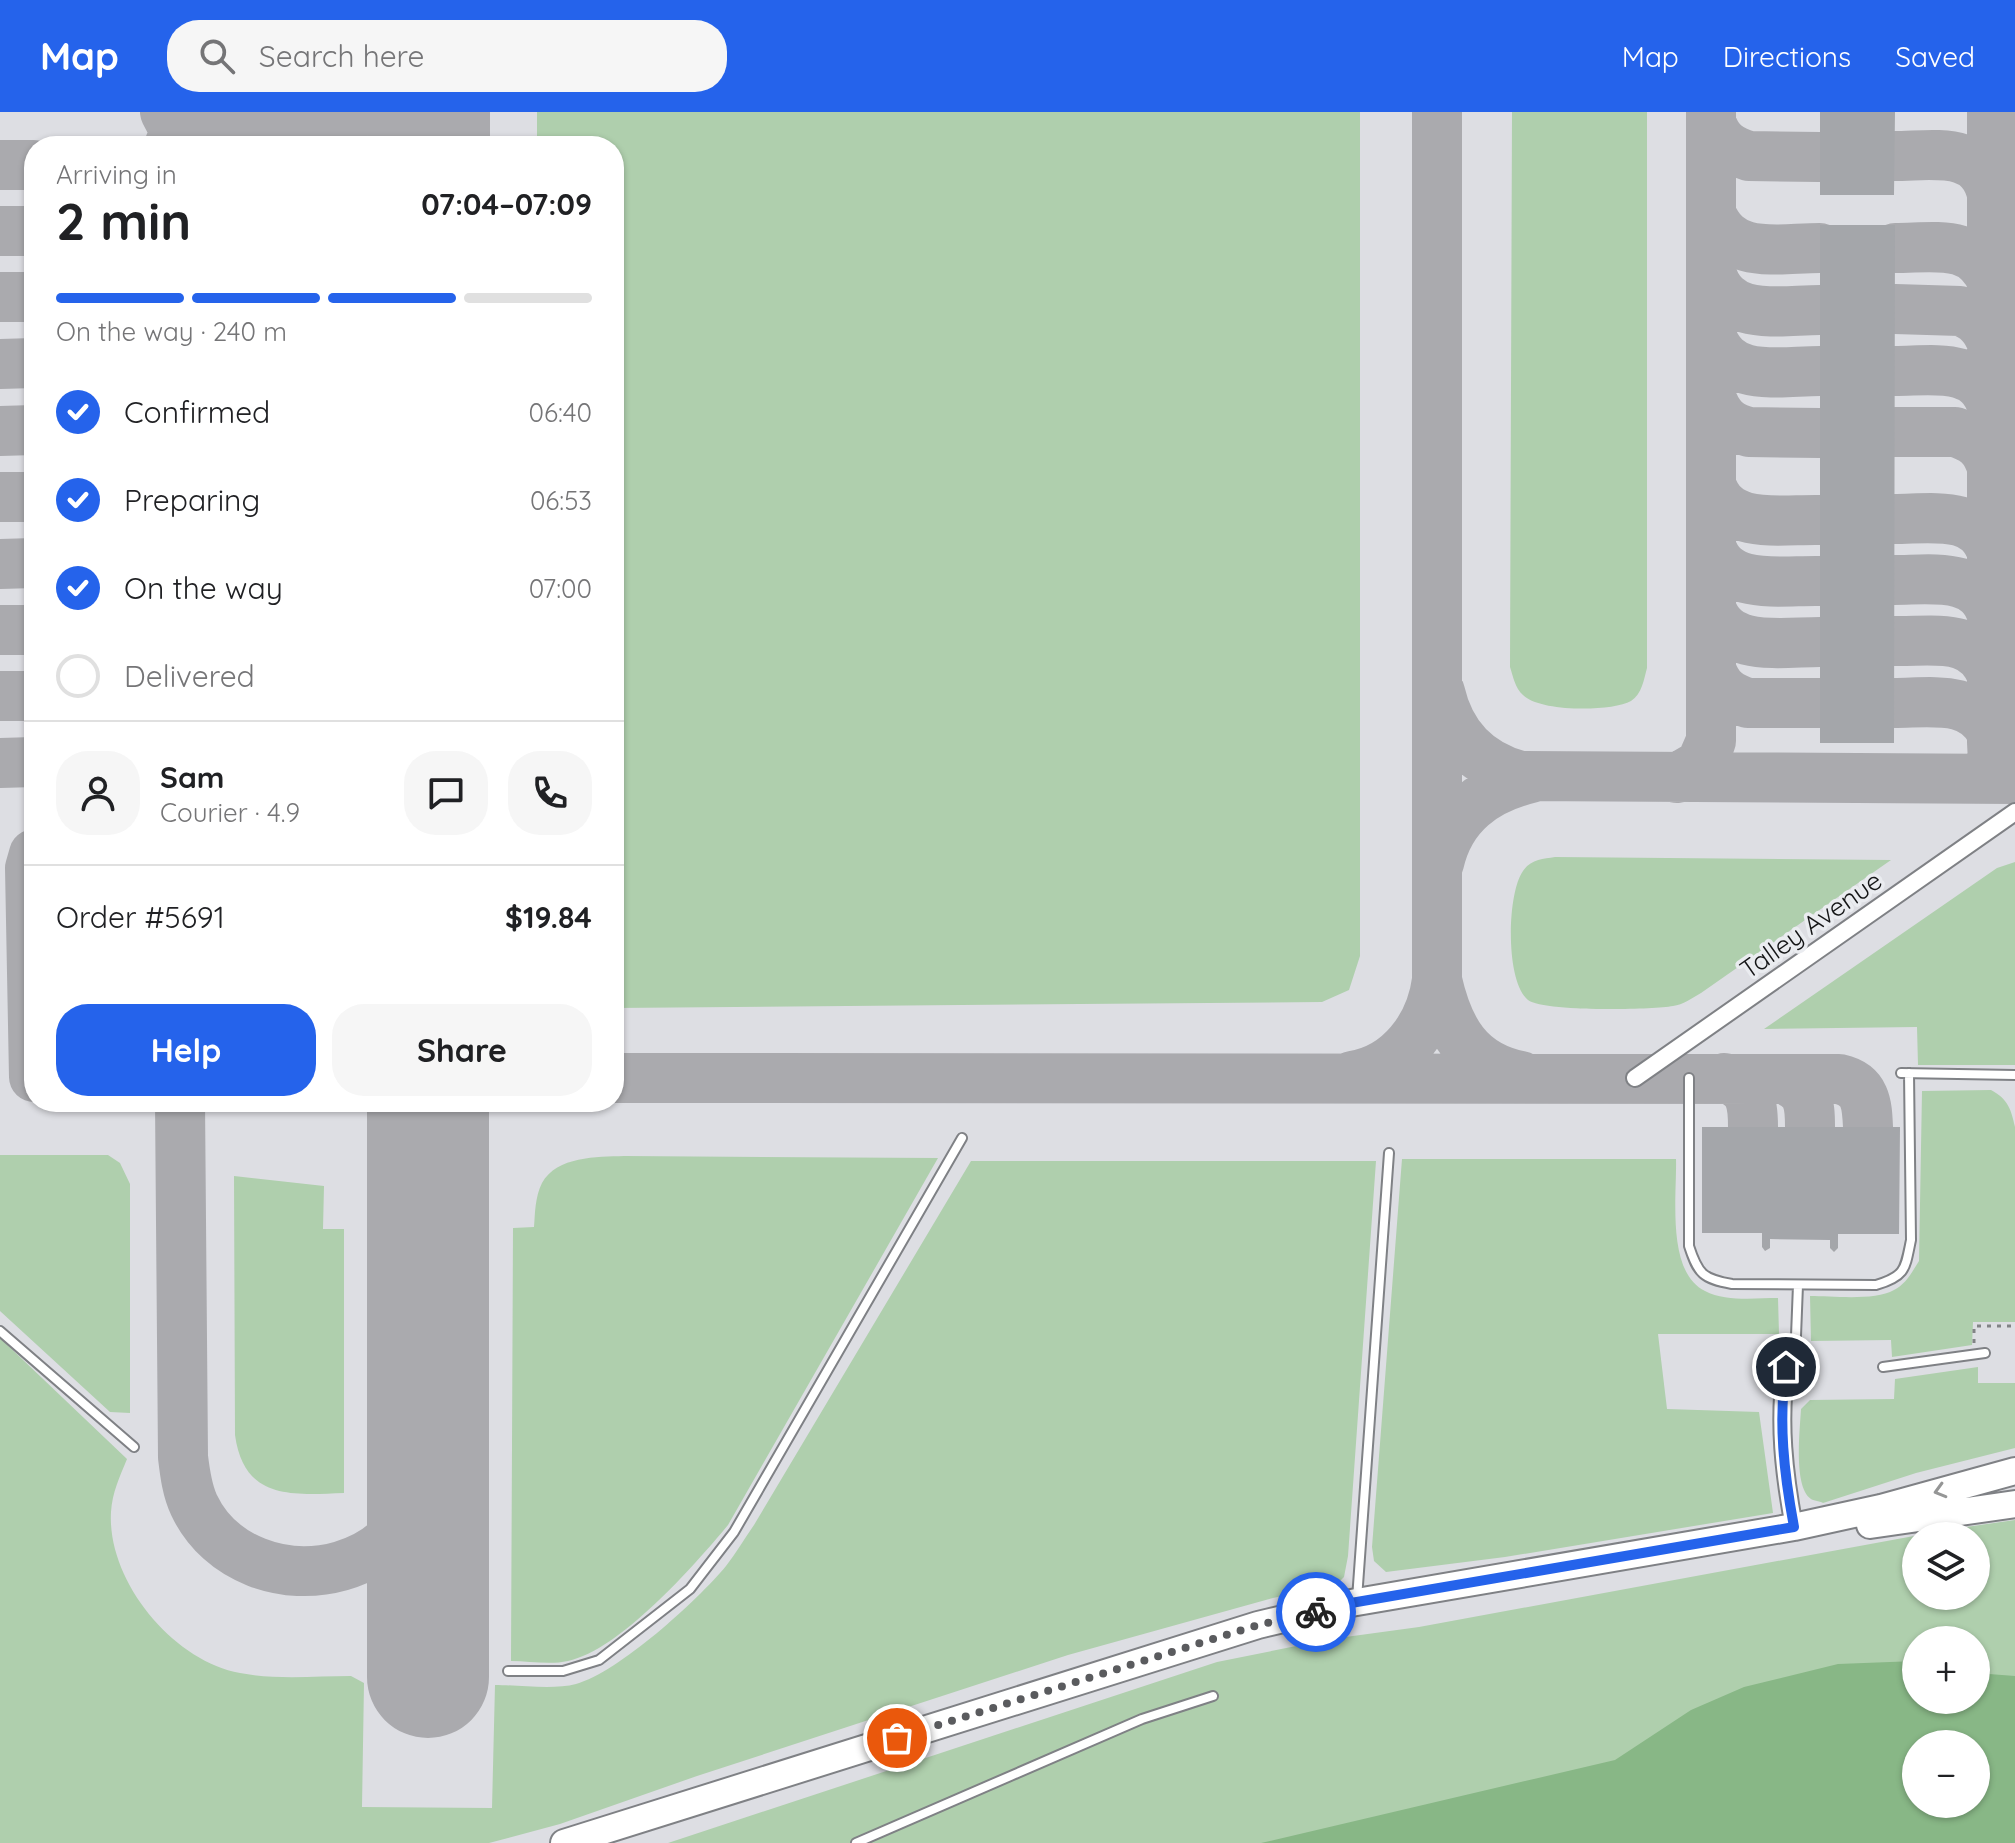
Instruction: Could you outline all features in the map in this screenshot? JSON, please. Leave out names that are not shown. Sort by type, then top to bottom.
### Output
[{"type":"main road","points":[[564,1843],[1258,1625],[1357,1603],[1794,1527],[1881,1508],[2015,1471]]},
{"type":"main road","points":[[1794,1527],[1877,1524],[2015,1504]]},
{"type":"street","name":"Talley Avenue","points":[[1635,1078],[2015,812]]},
{"type":"street","points":[[1786,1367],[1781,1400],[1781,1443],[1794,1527]]},
{"type":"lane","points":[[1689,1078],[1689,1246],[1695,1267],[1710,1280],[1732,1284],[1876,1285],[1896,1279],[1906,1264],[1911,1240],[1905,1073],[2015,1075]]},
{"type":"lane","points":[[508,1671],[563,1671],[599,1660],[690,1589],[734,1532],[962,1138]]},
{"type":"lane","points":[[1357,1603],[1389,1153]]},
{"type":"lane","points":[[1786,1367],[1796,1336],[1798,1285]]},
{"type":"lane","points":[[0,1331],[134,1447]]},
{"type":"lane","points":[[1883,1367],[1985,1353]]},
{"type":"lane","points":[[856,1843],[1142,1719],[1213,1696]]},
{"type":"path","points":[[1974,1354],[1974,1326],[2015,1326]]},
{"type":"green space","points":[[537,112],[1360,112],[1360,956],[1349,990],[1322,1002],[624,1008],[624,136],[537,136]]},
{"type":"green space","points":[[1512,112],[1647,112],[1647,668],[1638,694],[1621,705],[1576,708],[1532,701],[1518,689],[1510,667]]},
{"type":"green space","points":[[1555,857],[1891,860],[1687,1001],[1661,1007],[1598,1009],[1554,1007],[1528,1000],[1515,975],[1511,916],[1518,882],[1530,864]]},
{"type":"green space","points":[[2015,862],[2015,1065],[1918,1065],[1917,1027],[1764,1029],[1997,868]]},
{"type":"green space","points":[[1991,1090],[2008,1105],[2015,1127],[2015,1322],[1973,1322],[1972,1345],[1892,1357],[1891,1340],[1811,1341],[1810,1296],[1865,1297],[1886,1293],[1902,1284],[1919,1261],[1922,1091]]},
{"type":"green space","points":[[0,1155],[108,1155],[120,1163],[130,1184],[130,1413],[110,1412],[0,1311]]},
{"type":"green space","points":[[624,1156],[938,1158],[728,1525],[655,1604],[610,1641],[568,1661],[511,1661],[513,1228],[534,1227],[540,1188],[557,1168],[578,1160]]},
{"type":"green space","points":[[1402,1159],[1676,1159],[1676,1232],[1684,1268],[1705,1291],[1722,1297],[1778,1298],[1779,1334],[1658,1334],[1667,1409],[1759,1412],[1773,1513],[1505,1557],[1386,1572],[1374,1561],[1372,1547]]},
{"type":"green space","points":[[971,1161],[1376,1161],[1348,1556],[1344,1577],[1336,1585],[1273,1598],[1068,1655],[560,1824],[489,1843],[0,1843],[0,1338],[127,1459],[112,1505],[113,1538],[120,1565],[132,1590],[169,1635],[215,1665],[240,1673],[281,1677],[351,1676],[364,1683],[362,1807],[492,1808],[495,1685],[557,1687],[594,1677],[635,1651],[713,1581],[754,1525]]},
{"type":"green space","points":[[234,1176],[324,1186],[323,1229],[344,1229],[344,1493],[306,1494],[273,1489],[248,1472],[240,1456],[235,1435]]},
{"type":"green space","points":[[1978,1367],[1978,1383],[2015,1383],[2015,1448],[1916,1473],[1823,1503],[1805,1493],[1799,1457],[1801,1409],[1810,1400],[1894,1399],[1895,1379]]},
{"type":"green space","points":[[2015,1520],[2015,1843],[668,1843],[1217,1662],[1331,1639],[1419,1627],[1902,1538],[1902,1610],[1990,1610],[1990,1524]]},
{"type":"green space","points":[[1902,1662],[1902,1714],[1990,1714],[1990,1674],[2015,1676],[2015,1843],[1261,1843],[1615,1760],[1691,1710],[1744,1687],[1838,1664]]},
{"type":"building","points":[[1820,112],[1895,112],[1894,195],[1820,195]]},
{"type":"building","points":[[1820,225],[1895,225],[1894,743],[1820,743]]},
{"type":"building","points":[[1702,1127],[1900,1127],[1899,1234],[1838,1234],[1838,1248],[1834,1252],[1830,1248],[1830,1240],[1770,1239],[1770,1248],[1765,1251],[1762,1233],[1702,1233]]},
{"type":"taxiway","points":[[165,112],[175,131],[173,136]]},
{"type":"taxiway","points":[[209,112],[243,126],[284,130],[325,125],[360,112]]},
{"type":"taxiway","points":[[1437,112],[1437,980],[1447,1014],[1463,1043],[1487,1064],[1521,1076]]},
{"type":"taxiway","points":[[1677,778],[1701,764],[1711,741],[1711,112]]},
{"type":"taxiway","points":[[1992,112],[1992,742],[1997,772],[2015,779]]},
{"type":"taxiway","points":[[1711,121],[1725,144],[1749,156],[1820,157]]},
{"type":"taxiway","points":[[1894,156],[1939,155],[1966,160],[1986,178],[1992,194]]},
{"type":"taxiway","points":[[0,165],[24,165]]},
{"type":"taxiway","points":[[1711,213],[1719,228],[1742,245],[1772,250],[1820,248]]},
{"type":"taxiway","points":[[0,231],[24,231]]},
{"type":"taxiway","points":[[1895,248],[1938,247],[1964,252],[1984,267],[1992,281]]},
{"type":"taxiway","points":[[1711,272],[1718,288],[1728,299],[1741,306],[1771,311],[1820,310]]},
{"type":"taxiway","points":[[0,297],[24,297]]},
{"type":"taxiway","points":[[1895,309],[1960,311],[1980,323],[1992,343]]},
{"type":"taxiway","points":[[1711,335],[1719,351],[1742,368],[1772,373],[1820,371]]},
{"type":"taxiway","points":[[0,364],[24,363]]},
{"type":"taxiway","points":[[1895,371],[1938,370],[1965,375],[1985,392],[1992,406]]},
{"type":"taxiway","points":[[1711,397],[1725,420],[1742,430],[1820,433]]},
{"type":"taxiway","points":[[0,431],[24,430]]},
{"type":"taxiway","points":[[1895,432],[1962,434],[1983,449],[1992,468]]},
{"type":"taxiway","points":[[1711,484],[1718,499],[1741,516],[1771,521],[1820,520]]},
{"type":"taxiway","points":[[0,497],[24,497]]},
{"type":"taxiway","points":[[1894,519],[1938,518],[1965,523],[1976,529],[1992,553]]},
{"type":"taxiway","points":[[1711,546],[1718,561],[1728,571],[1741,577],[1772,582],[1820,581]]},
{"type":"taxiway","points":[[0,564],[24,563]]},
{"type":"taxiway","points":[[1894,580],[1938,579],[1965,585],[1986,601],[1992,615]]},
{"type":"taxiway","points":[[1711,608],[1718,622],[1742,639],[1772,643],[1820,642]]},
{"type":"taxiway","points":[[0,630],[24,630]]},
{"type":"taxiway","points":[[1894,641],[1938,641],[1964,645],[1985,661],[1992,675]]},
{"type":"taxiway","points":[[1711,669],[1725,691],[1748,703],[1820,703]]},
{"type":"taxiway","points":[[1440,692],[1451,722],[1468,746],[1492,764],[1521,776],[2015,779]]},
{"type":"taxiway","points":[[0,696],[24,696]]},
{"type":"taxiway","points":[[1894,703],[1936,702],[1963,706],[1984,721],[1992,733]]},
{"type":"taxiway","points":[[0,763],[24,762]]},
{"type":"taxiway","points":[[1439,863],[1452,831],[1472,806],[1499,789],[1531,778]]},
{"type":"taxiway","points":[[1352,1076],[1385,1065],[1410,1043],[1428,1013],[1437,980]]},
{"type":"taxiway","points":[[624,1078],[1839,1079],[1860,1091],[1866,1103],[1868,1127]]},
{"type":"taxiway","points":[[1724,1078],[1740,1085],[1749,1096],[1753,1127]]},
{"type":"taxiway","points":[[1783,1079],[1798,1087],[1806,1097],[1810,1127]]},
{"type":"taxiway","points":[[180,1112],[183,1457],[190,1494],[205,1524],[237,1553],[256,1562],[298,1571],[341,1566],[376,1550],[400,1526],[415,1498],[428,1456]]},
{"type":"runway","points":[[429,112],[429,136]]},
{"type":"runway","points":[[428,1112],[428,1677]]},
{"type":"way so far","points":[[897,1738],[1258,1625],[1316,1612]]},
{"type":"route","points":[[1316,1612],[1351,1603],[1794,1527],[1781,1443],[1781,1400],[1786,1367]]}]
